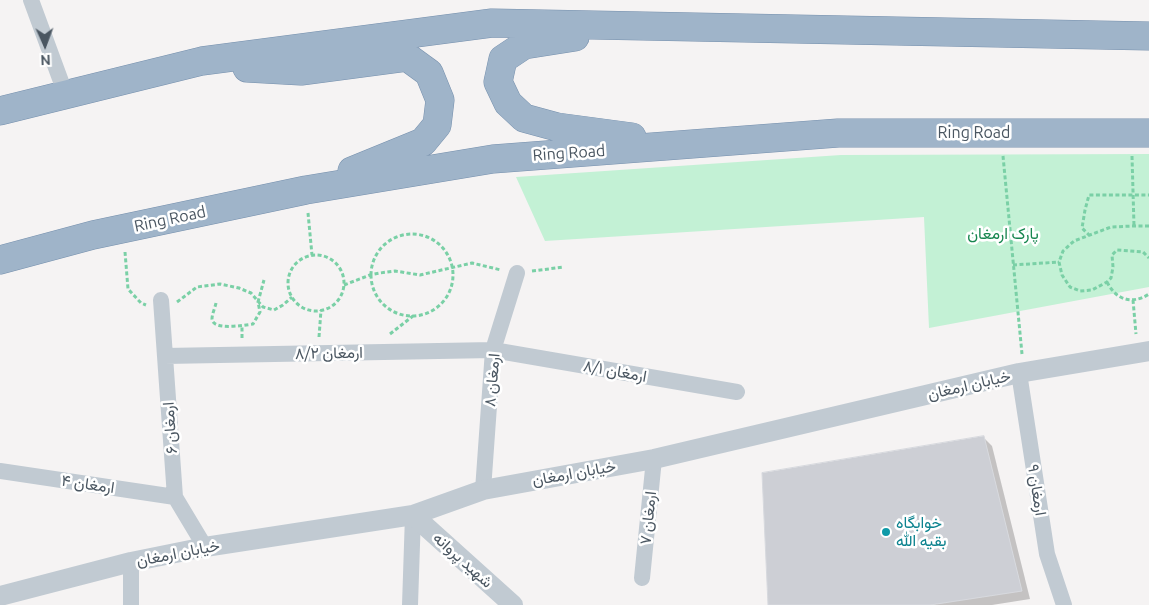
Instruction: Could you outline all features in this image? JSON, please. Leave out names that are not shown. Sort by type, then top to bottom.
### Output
[{"type":"highway","points":[[0,112],[211,60],[492,23],[1149,36]]},
{"type":"highway","points":[[663,26],[524,45],[503,59],[498,82],[508,103],[524,118],[557,127],[696,144]]},
{"type":"highway","points":[[186,65],[301,70],[407,57],[429,73],[440,100],[437,125],[423,142],[306,190]]},
{"type":"highway","name":"Ring Road","points":[[0,260],[123,228],[306,190],[492,159],[838,133],[1140,133]]},
{"type":"street","points":[[31,0],[66,95]]},
{"type":"street","name":"ارمغان ۸","points":[[483,490],[493,350],[517,273]]},
{"type":"street","name":"ارمغان ۶","points":[[161,304],[175,497],[205,547]]},
{"type":"street","name":"ارمغان ۸/۲","points":[[165,356],[493,350]]},
{"type":"street","name":"ارمغان ۸/۱","points":[[493,350],[737,392]]},
{"type":"street","name":"خیابان ارمغان","points":[[0,596],[131,562],[205,547],[413,515],[483,490],[654,459],[1021,372],[1144,352]]},
{"type":"street","name":"ارمغان ۹","points":[[1021,372],[1047,554],[1064,605]]},
{"type":"street","name":"ارمغان ۷","points":[[642,578],[654,459]]},
{"type":"street","name":"ارمغان ۴","points":[[0,471],[175,497]]},
{"type":"street","points":[[410,605],[413,515]]},
{"type":"street","name":"شهید پروانه","points":[[413,515],[513,605]]},
{"type":"street","points":[[131,562],[132,605]]},
{"type":"path","points":[[1001,133],[1021,372]]},
{"type":"path","points":[[1134,226],[1133,195],[1140,133]]},
{"type":"path","points":[[306,190],[312,255]]},
{"type":"path","points":[[1090,236],[1082,228],[1089,196],[1149,195]]},
{"type":"path","points":[[1149,226],[1112,227],[1074,241],[1063,251],[1059,262],[1062,275],[1070,287],[1080,291],[1092,290],[1111,278],[1113,267],[1112,255],[1117,250],[1143,252],[1149,258]]},
{"type":"path","points":[[123,228],[128,289],[141,303],[150,307],[176,302],[197,288],[220,284],[251,293],[264,307],[274,310],[292,297]]},
{"type":"path","points":[[411,233],[432,238],[441,245],[448,253],[454,274],[449,295],[442,304],[434,310],[413,316],[402,315],[383,305],[372,286],[370,275],[376,255],[382,246],[390,239],[411,233]]},
{"type":"path","points":[[312,255],[323,256],[333,260],[340,268],[344,278],[344,289],[339,299],[331,306],[321,310],[310,310],[300,305],[292,297],[289,287],[289,276],[294,266],[302,259],[312,255]]},
{"type":"path","points":[[1013,265],[1059,262]]},
{"type":"path","points":[[344,284],[370,275],[395,271],[420,275],[472,263],[517,273],[564,267]]},
{"type":"path","points":[[216,303],[212,319],[214,323],[221,326],[253,324],[260,312],[258,302],[264,280]]},
{"type":"path","points":[[1107,282],[1111,289],[1124,299],[1141,299],[1149,294]]},
{"type":"path","points":[[1132,300],[1144,352]]},
{"type":"path","points":[[319,353],[321,310]]},
{"type":"green space","name":"پارک ارمغان","points":[[1149,154],[1149,287],[929,328],[924,217],[545,241],[516,177],[841,155]]},
{"type":"building","name":"خوابگاه بقیه الله","points":[[984,436],[1022,591],[930,605],[768,605],[762,473]]},
{"type":"place","name":"خوابگاه بقیه الله","points":[[886,532]]}]
